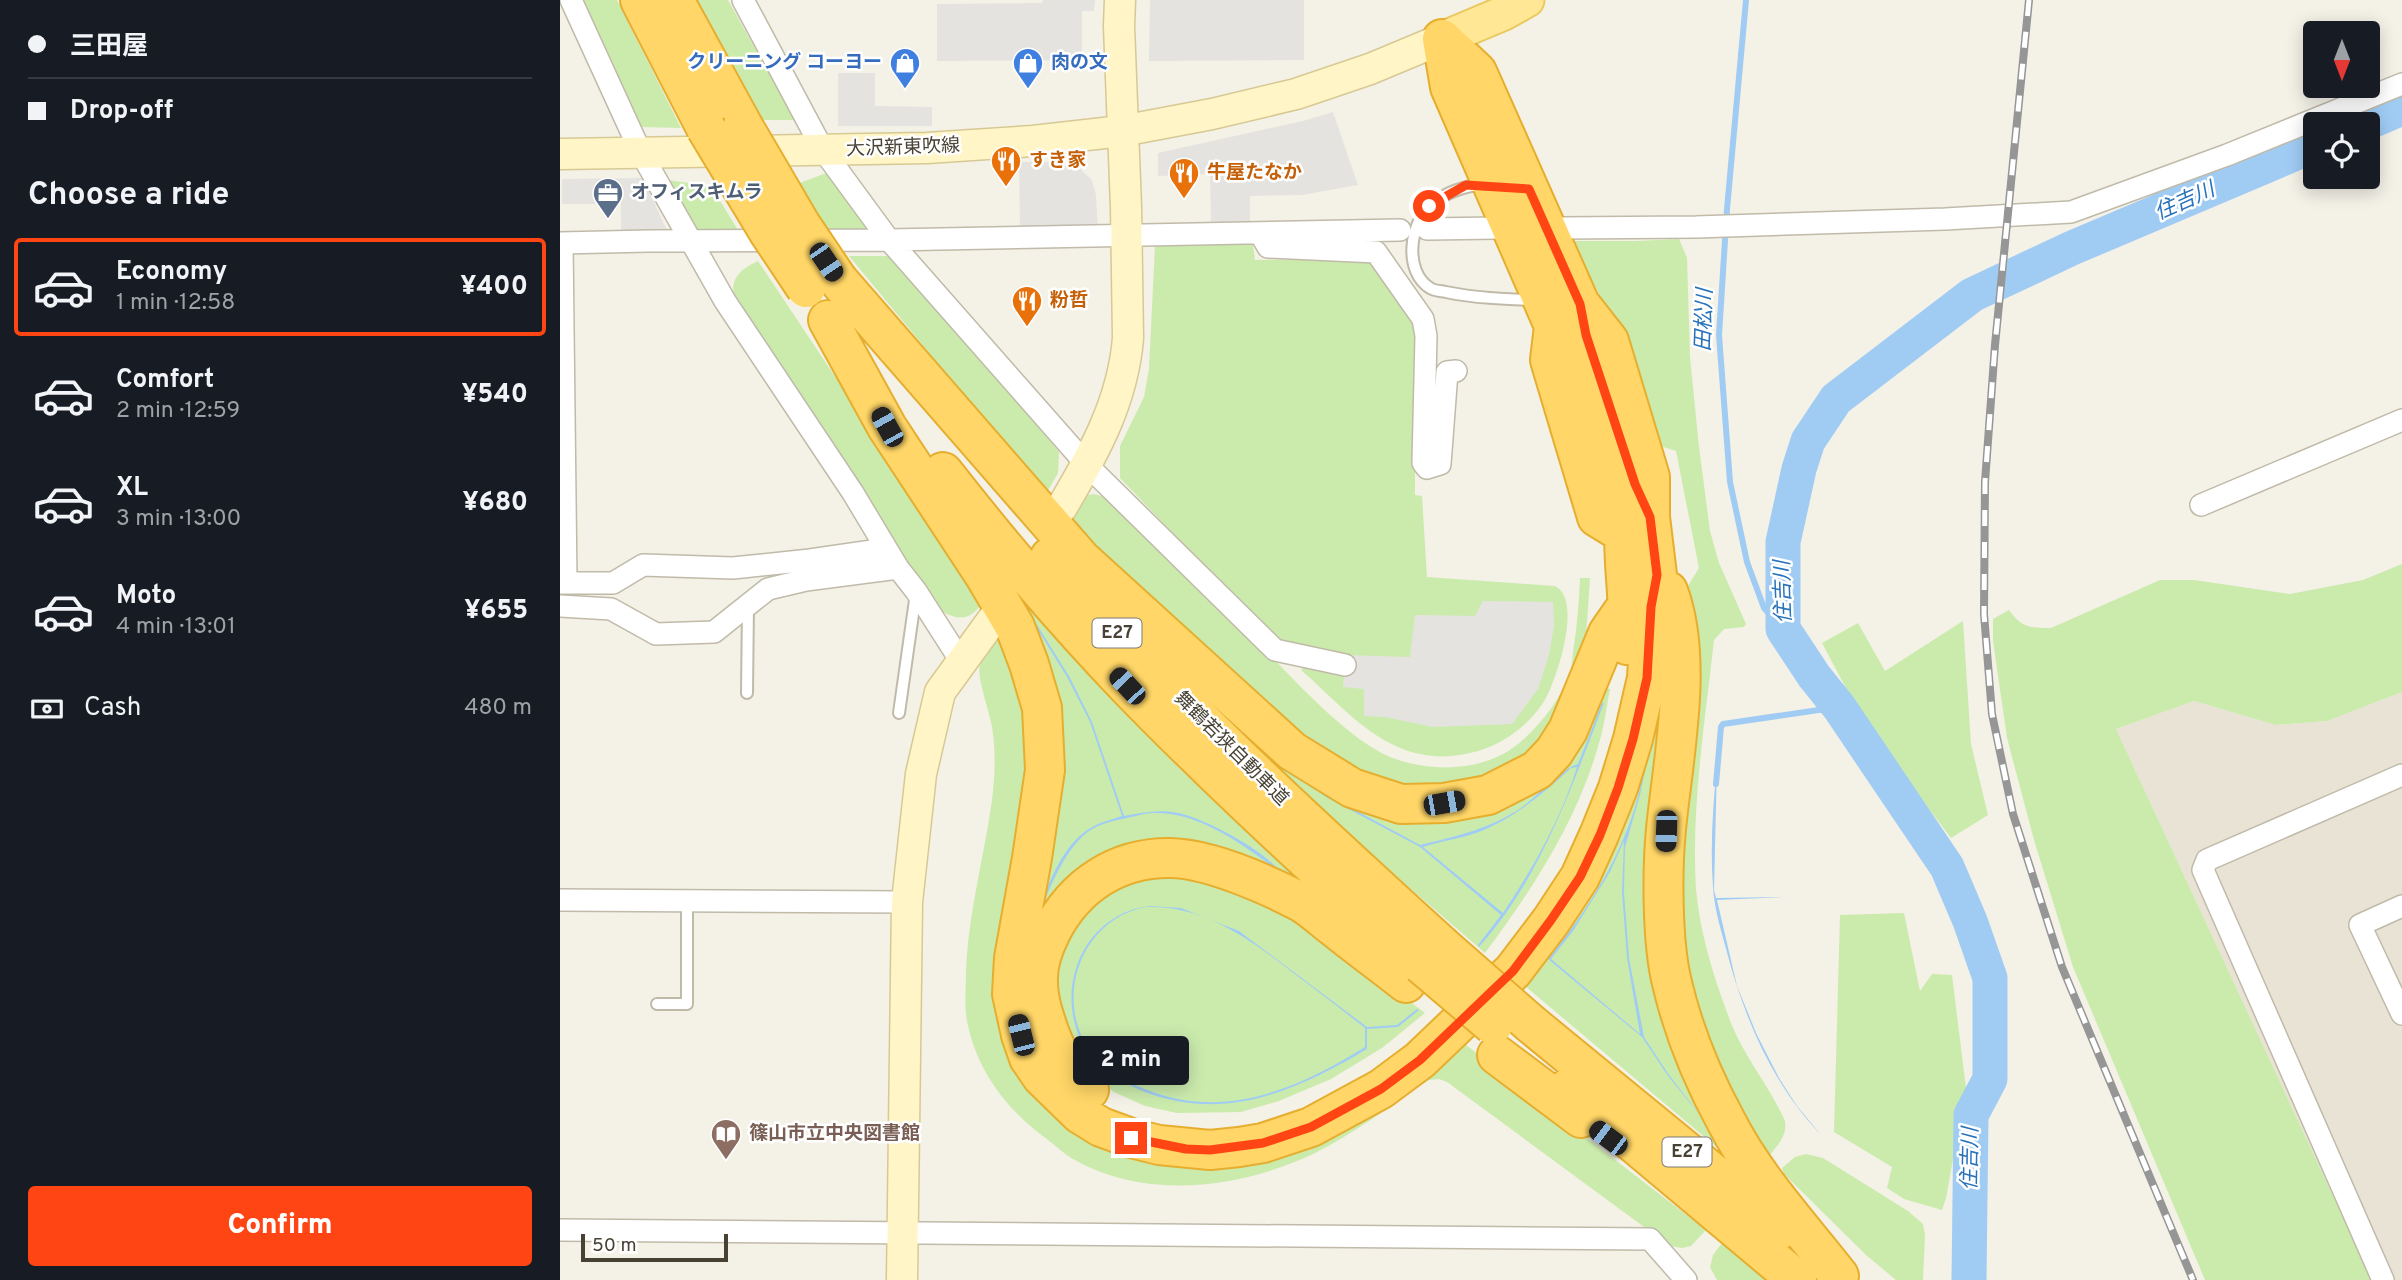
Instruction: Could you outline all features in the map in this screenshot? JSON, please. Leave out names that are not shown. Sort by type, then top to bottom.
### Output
[{"type":"highway","name":"舞鶴若狭自動車道","points":[[640,0],[724,127],[801,225],[822,284],[828,320],[976,513],[1058,610],[1118,676],[1270,827],[1423,964],[1791,1275]]},
{"type":"highway","name":"舞鶴若狭自動車道","points":[[674,0],[724,127]]},
{"type":"highway","points":[[1442,39],[1477,72],[1511,187],[1559,310],[1550,360],[1597,517],[1636,525]]},
{"type":"highway","name":"舞鶴若狭自動車道","points":[[822,284],[1081,594],[1146,664],[1292,809],[1423,964]]},
{"type":"highway","points":[[822,284],[1081,559],[1292,751],[1352,788],[1401,804],[1444,803],[1488,795],[1537,770],[1554,752],[1568,730],[1608,633],[1627,606]]},
{"type":"highway","points":[[1513,1040],[1423,964],[1303,903],[1225,869],[1196,861],[1149,859],[1112,869],[1080,891],[1067,905],[1047,940],[1041,955],[1037,981],[1040,1006],[1057,1051],[1082,1085],[1104,1101],[1143,1116],[1187,1124],[1231,1124],[1282,1112],[1326,1094],[1383,1060],[1427,1026],[1500,951],[1538,902],[1570,844],[1603,765],[1619,707],[1630,622],[1627,606],[1636,525],[1650,477],[1609,341],[1559,310]]},
{"type":"highway","points":[[828,320],[887,427],[985,576],[1015,627],[1029,664],[1042,708],[1045,770],[1014,958],[1012,993],[1016,1014],[1029,1058],[1060,1097],[1080,1114],[1131,1138],[1159,1145],[1210,1150],[1263,1143],[1311,1127],[1381,1089],[1420,1060],[1513,971],[1580,877],[1618,788],[1647,678],[1651,607],[1657,575]]},
{"type":"highway","points":[[1636,525],[1657,575],[1668,592],[1674,611],[1680,664],[1679,706],[1664,878],[1671,981],[1683,1022],[1726,1122],[1761,1178],[1841,1278]]},
{"type":"highway","name":"舞鶴若狭自動車道","points":[[1513,1040],[1841,1278]]},
{"type":"main road","points":[[1442,39],[1504,13],[1527,0]]},
{"type":"street","points":[[571,0],[641,153],[725,302],[846,482],[898,568],[962,663]]},
{"type":"street","points":[[743,0],[823,150],[889,240],[1087,465],[1275,650],[1345,665]]},
{"type":"street","points":[[1062,507],[1087,465],[1113,409],[1122,385],[1127,359],[1120,0]]},
{"type":"street","name":"大沢新東吹線","points":[[560,154],[927,148],[998,144],[1122,131],[1296,94],[1370,69],[1442,39]]},
{"type":"street","points":[[1561,228],[1696,227],[2071,212],[2215,160],[2402,84]]},
{"type":"street","points":[[1427,229],[1499,228]]},
{"type":"street","points":[[886,549],[733,568],[643,565],[613,583],[563,583],[561,243],[1400,230]]},
{"type":"street","points":[[1260,233],[1268,247],[1376,252],[1423,319],[1426,336],[1423,463],[1427,468],[1440,464],[1447,372],[1456,371]]},
{"type":"street","points":[[2201,505],[2402,419]]},
{"type":"street","points":[[560,606],[611,609],[656,634],[714,632],[768,589],[806,580],[898,568]]},
{"type":"street","points":[[902,1280],[907,902],[924,760],[940,692],[993,619]]},
{"type":"street","points":[[2384,1280],[2203,870],[2207,860],[2402,775]]},
{"type":"street","points":[[560,900],[907,902]]},
{"type":"street","points":[[2402,906],[2360,925],[2402,1014]]},
{"type":"street","points":[[560,1230],[1650,1239],[1686,1280]]},
{"type":"lane","points":[[1511,187],[1466,185],[1429,206],[1418,223],[1413,246],[1412,258],[1418,274],[1431,289],[1471,298],[1559,310]]},
{"type":"lane","points":[[899,713],[916,591]]},
{"type":"lane","points":[[747,693],[748,605]]},
{"type":"lane","points":[[657,1004],[687,1004],[687,901]]},
{"type":"shaded area","points":[[1043,0],[1095,0],[1094,11],[1082,11],[1082,60],[937,61],[937,4],[1042,3]]},
{"type":"shaded area","points":[[1150,0],[1304,0],[1304,60],[1149,61]]},
{"type":"shaded area","points":[[838,73],[875,73],[875,106],[932,107],[932,126],[838,126]]},
{"type":"shaded area","points":[[1333,112],[1358,185],[1302,195],[1250,196],[1250,225],[1211,224],[1210,174],[1158,176],[1158,153]]},
{"type":"shaded area","points":[[1019,162],[1048,162],[1079,168],[1092,180],[1096,195],[1098,229],[1020,229]]},
{"type":"shaded area","points":[[643,178],[668,233],[621,234],[621,204],[562,204],[562,179]]},
{"type":"shaded area","points":[[1483,601],[1553,602],[1554,625],[1549,655],[1538,689],[1512,724],[1433,727],[1385,717],[1364,716],[1364,689],[1343,687],[1346,655],[1410,657],[1415,615],[1475,616]]},
{"type":"shaded area","points":[[2402,692],[2402,1280],[2372,1280],[2116,729],[2194,701],[2276,725],[2327,721]]},
{"type":"green space","points":[[580,0],[617,0],[681,128],[640,127]]},
{"type":"green space","points":[[697,0],[728,0],[795,120],[760,120]]},
{"type":"green space","points":[[829,172],[868,221],[869,233],[831,234],[797,184]]},
{"type":"green space","points":[[667,180],[711,186],[741,235],[697,235]]},
{"type":"green space","points":[[1679,239],[1687,258],[1690,357],[1710,531],[1719,563],[1746,624],[1744,627],[1724,629],[1714,640],[1697,796],[1696,889],[1709,958],[1731,1023],[1785,1121],[1784,1135],[1770,1155],[1753,1132],[1705,1037],[1688,980],[1677,911],[1686,589],[1699,568],[1676,451],[1648,442],[1607,310],[1581,262],[1564,241]]},
{"type":"green space","points":[[1155,245],[1253,245],[1255,260],[1374,261],[1419,325],[1415,495],[1422,496],[1427,577],[1555,586],[1563,593],[1567,604],[1566,634],[1555,677],[1540,708],[1518,730],[1486,748],[1451,756],[1415,753],[1371,732],[1301,670],[1305,666],[1277,642],[1120,478],[1120,446],[1144,397],[1149,369]]},
{"type":"green space","points":[[849,256],[895,256],[1059,452],[1058,473],[1046,494]]},
{"type":"green space","points":[[758,261],[984,600],[969,616],[952,616],[938,609],[735,301],[733,287],[737,276]]},
{"type":"green space","points":[[1094,494],[1108,498],[1127,515],[1336,721],[1390,757],[1424,766],[1460,767],[1495,758],[1511,749],[1538,725],[1555,703],[1569,675],[1577,624],[1580,578],[1590,578],[1586,637],[1549,739],[1480,785],[1420,792],[1355,775],[1241,690],[1068,519],[1083,496]]},
{"type":"green space","points":[[2402,564],[2402,692],[2327,721],[2276,725],[2194,701],[2116,729],[2372,1280],[2205,1280],[2073,967],[2034,840],[2007,738],[1993,641],[1993,619],[2009,610],[2027,626],[2051,628],[2160,580],[2194,580],[2290,594],[2363,580]]},
{"type":"green space","points":[[1015,594],[1181,770],[1307,889],[1186,846],[1040,925],[1044,862]]},
{"type":"green space","points":[[1963,621],[1971,744],[1988,815],[1951,838],[1866,726],[1822,643],[1858,623],[1885,671]]},
{"type":"green space","points":[[1002,628],[1030,709],[1016,1058],[1188,1162],[1461,1041],[1706,1230],[1691,1246],[1670,1246],[1447,1082],[1439,1079],[1429,1080],[1358,1129],[1313,1154],[1285,1166],[1225,1182],[1162,1185],[1131,1181],[1101,1172],[1073,1159],[1033,1128],[1007,1103],[986,1073],[972,1040],[966,1009],[967,951],[989,822],[994,773],[992,727],[979,670],[984,655]]},
{"type":"green space","points":[[1159,649],[1269,744],[1466,811],[1605,688],[1610,689],[1592,766],[1568,823],[1538,877],[1485,953],[1389,870],[1259,750]]},
{"type":"green space","points":[[1664,674],[1650,846],[1733,1161],[1519,981]]},
{"type":"green space","points":[[1180,872],[1265,899],[1339,948],[1425,1013],[1382,1048],[1331,1079],[1279,1101],[1241,1112],[1177,1113],[1145,1106],[1114,1092],[1089,1074],[1074,1055],[1052,994],[1064,935],[1082,909],[1126,881]]},
{"type":"green space","points":[[1904,913],[1920,991],[1932,974],[1952,975],[1966,1088],[1942,1210],[1904,1199],[1887,1188],[1892,1167],[1834,1132],[1840,915]]},
{"type":"green space","points":[[1806,1154],[1823,1158],[1908,1211],[1923,1224],[1923,1280],[1896,1280],[1866,1255],[1784,1174],[1782,1168],[1795,1157]]},
{"type":"green space","points":[[1722,1243],[1771,1280],[1717,1280],[1710,1267],[1713,1255]]},
{"type":"water","points":[[1029,612],[1069,676],[1092,722],[1124,816],[1164,811],[1189,816],[1248,845],[1280,872],[1205,824],[1171,814],[1144,814],[1104,824],[1083,836],[1062,863],[1038,916],[1036,915],[1058,864],[1075,841],[1096,825],[1122,816],[1090,722]]},
{"type":"water","points":[[1657,702],[1640,795],[1625,847],[1624,892],[1629,958],[1644,1037],[1703,1119],[1668,1076],[1642,1037],[1548,959],[1590,901],[1624,838],[1639,793]],"holes":[[[1624,841],[1622,892],[1627,958],[1640,1034],[1551,959],[1573,931],[1610,872]]]},
{"type":"water","points":[[1604,703],[1566,799],[1537,862],[1501,920],[1479,947],[1501,915],[1420,847],[1326,797],[1300,778],[1420,845],[1471,832],[1506,817],[1525,805],[1564,771],[1578,764]],"holes":[[[1577,767],[1545,843],[1503,913],[1423,847],[1476,833],[1503,821],[1571,768]]]},
{"type":"water","points":[[1717,764],[1716,898],[1783,897],[1717,900],[1737,986],[1719,924],[1714,894],[1712,872]]},
{"type":"water","points":[[1145,907],[1121,916],[1101,931],[1086,950],[1077,973],[1074,997],[1077,1022],[1086,1045],[1103,1066],[1119,1077],[1150,1091],[1179,1099],[1234,1101],[1288,1087],[1365,1047],[1365,1028],[1262,949],[1209,919],[1239,931],[1367,1027],[1397,1025],[1419,1010],[1398,1027],[1367,1029],[1367,1049],[1341,1064],[1288,1089],[1260,1098],[1233,1103],[1204,1104],[1175,1101],[1145,1092],[1109,1074],[1097,1064],[1079,1036],[1072,1012],[1072,987],[1078,964],[1088,943],[1104,925],[1125,913]]},
{"type":"water","points":[[1146,907],[1181,908],[1206,918],[1168,908]]},
{"type":"water","points":[[1737,986],[1757,1035],[1779,1078],[1797,1106],[1821,1135],[1803,1115],[1787,1093],[1773,1070],[1750,1022]]},
{"type":"waterway","name":"田松川","points":[[1746,0],[1727,209],[1719,335],[1730,482],[1747,562],[1764,608],[1783,629]]},
{"type":"waterway","name":"住吉川","points":[[2380,118],[2402,108]]},
{"type":"waterway","name":"住吉川","points":[[1969,1280],[1971,1115],[1990,1079],[1990,978],[1947,867],[1783,629],[1783,542],[1799,469],[1808,441],[1836,399],[1972,295],[2072,248],[2303,150]]},
{"type":"waterway","points":[[1716,784],[1723,724],[1839,707]]},
{"type":"railway","points":[[2029,0],[1995,345],[1985,482],[1984,614],[1992,714],[2013,814],[2062,967],[2193,1280]]},
{"type":"place","name":"クリーニング コーヨー","points":[[905,90]]},
{"type":"place","name":"肉の文","points":[[1028,90]]},
{"type":"place","name":"すき家","points":[[1006,188]]},
{"type":"place","name":"牛屋たなか","points":[[1184,200]]},
{"type":"place","name":"オフィスキムラ","points":[[608,220]]},
{"type":"place","name":"粉哲","points":[[1027,328]]},
{"type":"place","name":"篠山市立中央図書館","points":[[726,1161]]},
{"type":"route","points":[[1131,1138],[1159,1145],[1210,1150],[1263,1143],[1311,1127],[1381,1089],[1420,1060],[1513,971],[1580,877],[1618,788],[1647,678],[1651,607],[1657,575],[1650,517],[1635,484],[1586,335],[1580,304],[1529,189],[1466,185],[1429,206]]}]
